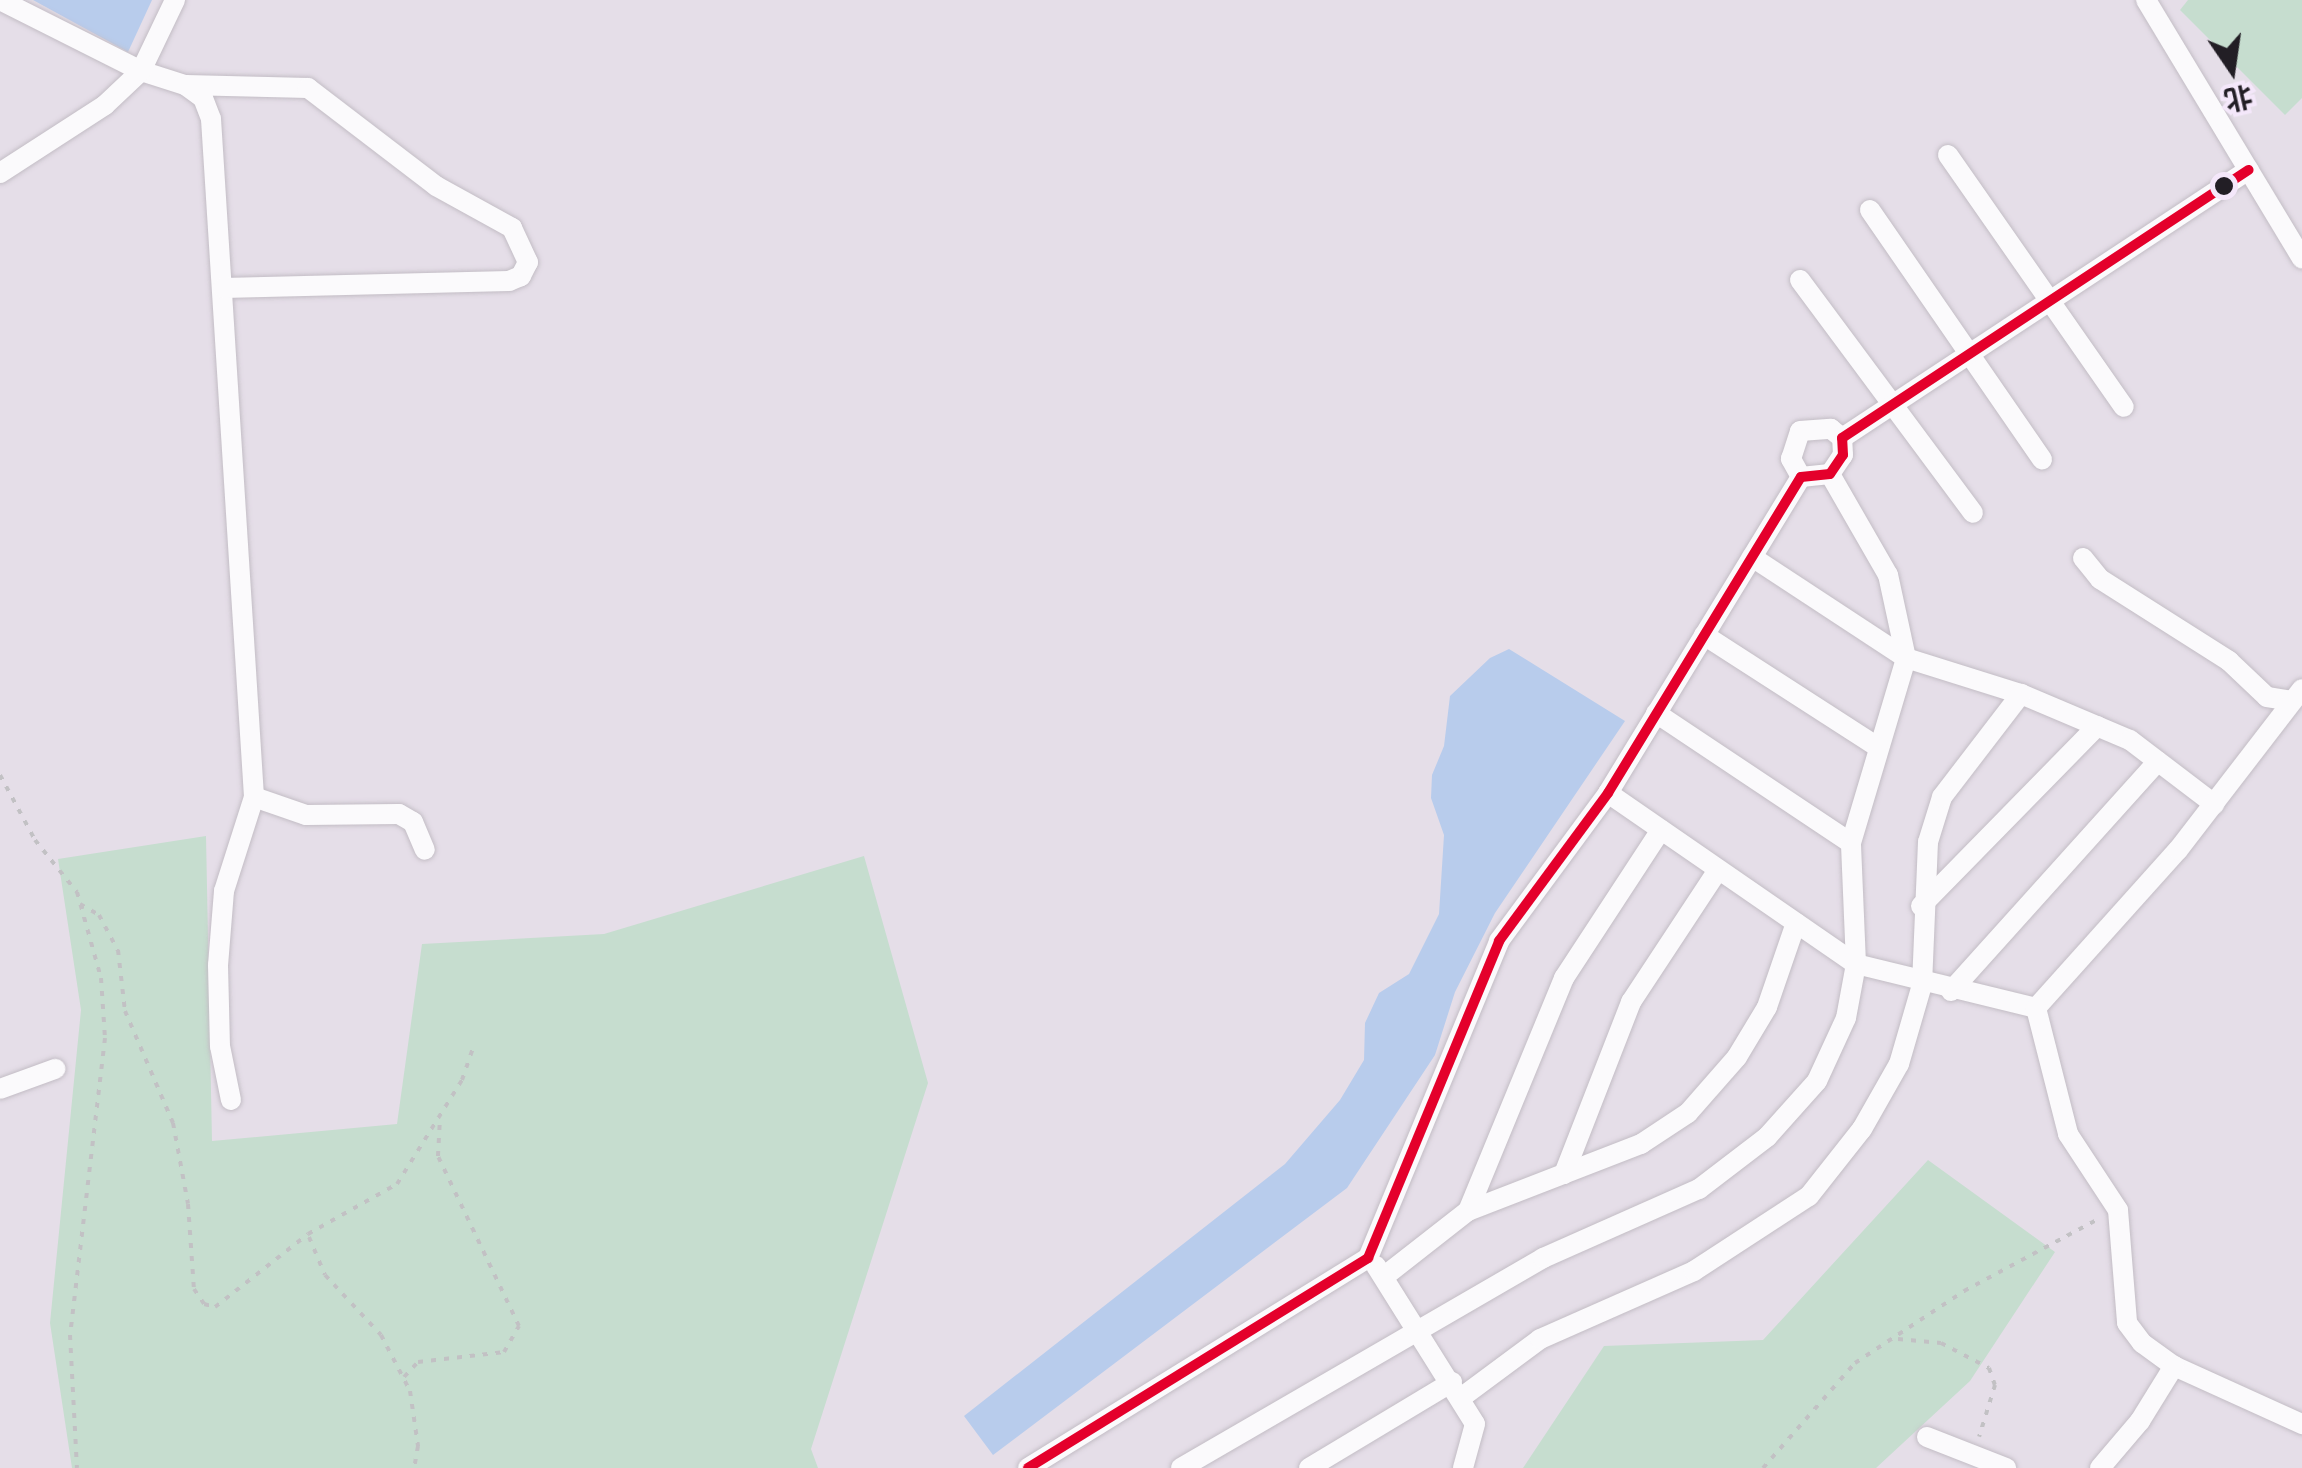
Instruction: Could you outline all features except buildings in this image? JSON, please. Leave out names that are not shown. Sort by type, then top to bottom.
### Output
[{"type":"street","points":[[0,0],[141,71],[185,85],[308,88],[436,186],[512,228],[528,262],[521,276],[509,281],[224,288]]},
{"type":"street","points":[[0,174],[104,104],[141,71],[175,0]]},
{"type":"street","points":[[2153,3],[2302,259]]},
{"type":"street","points":[[185,85],[203,98],[212,120],[254,797],[224,891],[218,965],[220,1046],[231,1100]]},
{"type":"street","points":[[1948,155],[2124,408]]},
{"type":"street","points":[[1842,438],[2249,170]]},
{"type":"street","points":[[1870,210],[2042,459]]},
{"type":"street","points":[[1800,280],[1973,513]]},
{"type":"street","points":[[1028,1468],[1368,1258],[1498,941],[1608,793],[1802,478],[1830,474],[1843,455],[1842,438],[1831,429],[1800,431],[1791,459],[1802,478]]},
{"type":"street","points":[[1181,1468],[1542,1258],[1699,1189],[1768,1137],[1817,1080],[1846,1018],[1856,964],[1851,844],[1876,746],[1906,658],[1888,575],[1830,474]]},
{"type":"street","points":[[1752,557],[1906,658],[2021,694],[2097,726],[2158,761],[2214,804]]},
{"type":"street","points":[[2084,558],[2100,579],[2216,652],[2267,697],[2297,695]]},
{"type":"street","points":[[1704,635],[1876,746]]},
{"type":"street","points":[[1309,1468],[1457,1390],[1540,1339],[1694,1271],[1809,1196],[1862,1129],[1899,1064],[1922,985],[1921,906],[1928,842],[1942,796],[2021,694]]},
{"type":"street","points":[[2036,1008],[2214,804],[2297,695]]},
{"type":"street","points":[[1656,713],[1851,844]]},
{"type":"street","points":[[1921,906],[2097,726]]},
{"type":"street","points":[[1950,991],[2158,761]]},
{"type":"street","points":[[1608,793],[1856,964],[1922,985],[2036,1008]]},
{"type":"street","points":[[254,797],[306,815],[399,814],[413,822],[425,850]]},
{"type":"street","points":[[1468,1212],[1564,978],[1661,830]]},
{"type":"street","points":[[1564,1174],[1631,1002],[1718,870]]},
{"type":"street","points":[[1386,1275],[1468,1212],[1641,1144],[1688,1114],[1737,1058],[1767,1006],[1796,923]]},
{"type":"street","points":[[2036,1008],[2068,1134],[2118,1210],[2128,1323],[2142,1343],[2174,1366],[2302,1424]]},
{"type":"street","points":[[0,1089],[56,1069]]},
{"type":"street","points":[[1368,1258],[1386,1275],[1475,1424],[1463,1468]]},
{"type":"street","points":[[2100,1468],[2174,1366]]},
{"type":"street","points":[[1926,1437],[2006,1468]]},
{"type":"path","points":[[0,775],[80,904],[101,978],[105,1038],[70,1336],[76,1467]]},
{"type":"path","points":[[80,904],[98,915],[118,950],[125,1011],[173,1123],[188,1204],[194,1289],[215,1308],[308,1234],[397,1184],[440,1118],[474,1046]]},
{"type":"path","points":[[404,1378],[418,1362],[504,1352],[519,1326],[438,1156],[440,1118]]},
{"type":"path","points":[[1763,1468],[1855,1363],[1978,1282],[2118,1210]]},
{"type":"path","points":[[308,1234],[326,1275],[371,1322],[404,1378],[418,1446],[414,1468]]},
{"type":"path","points":[[1898,1338],[1941,1343],[1989,1368],[1995,1385],[1974,1455]]},
{"type":"green space","points":[[2188,0],[2302,0],[2302,98],[2285,115],[2180,10]]},
{"type":"green space","points":[[206,836],[212,1141],[397,1124],[422,944],[604,934],[864,856],[928,1083],[811,1449],[818,1468],[72,1468],[50,1323],[81,1010],[58,859]]},
{"type":"green space","points":[[1928,1160],[2055,1252],[1970,1381],[1876,1468],[1523,1468],[1604,1346],[1763,1340]]},
{"type":"water","points":[[33,0],[152,0],[128,52]]},
{"type":"water","points":[[1509,649],[1625,721],[1495,913],[1455,992],[1435,1055],[1347,1188],[993,1455],[964,1416],[1285,1164],[1340,1100],[1364,1060],[1365,1023],[1379,993],[1409,974],[1439,914],[1444,835],[1431,798],[1432,775],[1444,746],[1450,696],[1490,658]]},
{"type":"transit line","points":[[1028,1468],[1368,1258],[1499,941],[1608,793],[1801,477],[1830,474],[1843,455],[1842,438],[2249,170]]}]
